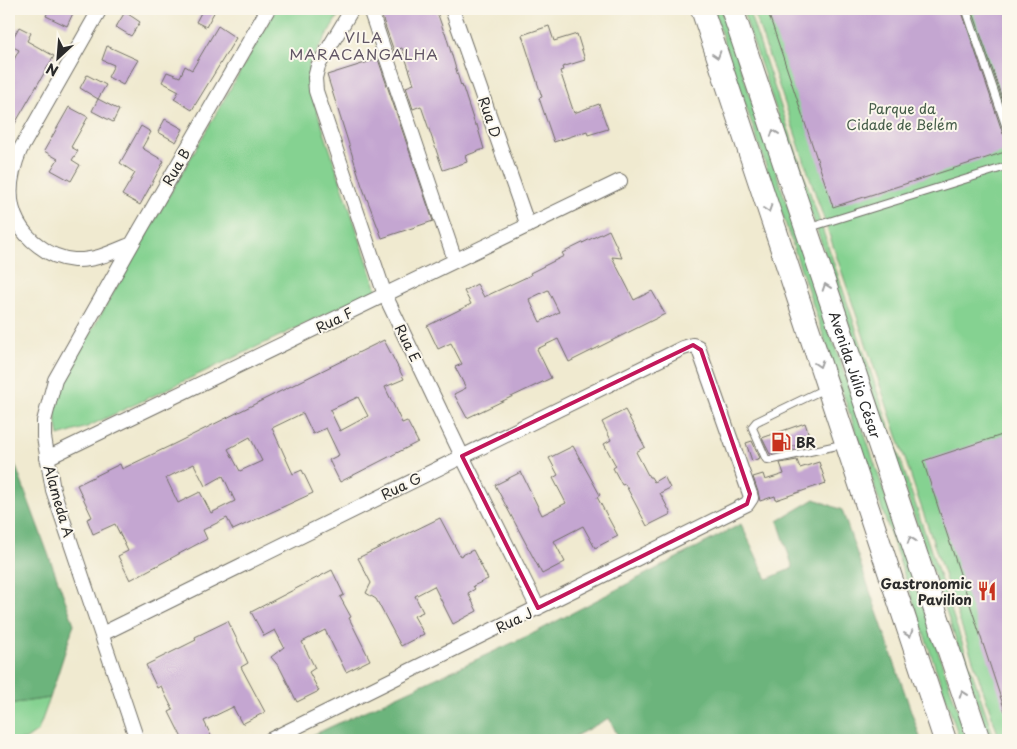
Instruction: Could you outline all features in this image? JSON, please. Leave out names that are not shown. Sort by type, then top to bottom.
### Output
[{"type":"main road","points":[[702,9],[826,387],[945,740]]},
{"type":"main road","name":"Avenida Júlio César","points":[[732,9],[979,740]]},
{"type":"street","points":[[100,9],[20,150],[11,175],[11,207],[17,222],[29,239],[58,257],[88,260],[107,255],[132,244]]},
{"type":"street","name":"Rua B","points":[[132,244],[268,9]]},
{"type":"street","name":"Rua E","points":[[352,9],[318,66],[315,78],[316,91],[385,295],[462,456],[538,608]]},
{"type":"street","points":[[370,9],[455,260]]},
{"type":"street","name":"Rua D","points":[[452,9],[528,226]]},
{"type":"street","name":"Rua F","points":[[47,458],[620,182]]},
{"type":"street","name":"Alameda A","points":[[132,244],[55,380],[44,420],[47,458],[53,490],[137,740]]},
{"type":"street","name":"Rua G","points":[[102,634],[462,456],[683,348],[693,345],[701,350],[750,494]]},
{"type":"street","name":"Rua J","points":[[270,740],[747,504],[751,498],[750,494]]},
{"type":"lane","points":[[966,9],[1008,132]]},
{"type":"lane","points":[[806,229],[1008,166]]},
{"type":"lane","points":[[826,387],[756,422],[752,428],[766,459],[771,460],[845,443]]},
{"type":"highlighted area","points":[[693,345],[701,350],[750,494],[747,504],[538,608],[462,456]]},
{"type":"green space","points":[[276,9],[342,9],[309,65],[308,84],[377,290],[87,427],[59,436],[55,414],[61,384]]},
{"type":"green space","points":[[713,9],[721,9],[968,740],[960,740]]},
{"type":"green space","points":[[742,9],[748,9],[995,740],[990,740]]},
{"type":"green space","name":"Parque da Cidade de Belém","points":[[753,9],[1008,9],[1008,740],[1000,740]]},
{"type":"green space","points":[[9,448],[74,624],[50,698],[9,704]]},
{"type":"green space","points":[[815,499],[842,510],[921,740],[620,740],[609,718],[568,740],[302,740],[536,632],[741,524],[767,579],[793,568],[778,521]]},
{"type":"green space","points":[[50,698],[38,731],[25,740],[9,740],[9,704]]},
{"type":"building","points":[[49,9],[75,9],[67,26],[46,16]]},
{"type":"building","points":[[203,9],[216,9],[206,27],[196,22]]},
{"type":"building","points":[[389,9],[415,9],[416,12],[425,9],[436,9],[484,149],[465,156],[467,162],[443,170],[421,106],[413,109],[406,87],[414,84],[402,48],[394,51],[381,14],[390,13]]},
{"type":"building","points":[[767,9],[961,9],[1003,134],[1008,137],[1008,151],[833,207]]},
{"type":"building","points":[[972,9],[1008,9],[1008,116]]},
{"type":"building","points":[[125,12],[140,22],[131,36],[116,27]]},
{"type":"building","points":[[218,26],[236,38],[192,110],[174,99],[179,91],[162,82],[167,72],[180,77],[185,66],[192,70]]},
{"type":"building","points":[[549,26],[554,41],[577,34],[585,60],[562,67],[563,70],[560,71],[574,113],[599,104],[608,129],[588,135],[587,131],[554,142],[539,98],[542,97],[522,35]]},
{"type":"building","points":[[19,27],[31,33],[27,41],[54,56],[9,134],[9,69],[19,50],[9,45]]},
{"type":"building","points":[[107,46],[138,60],[123,85],[108,77],[114,65],[102,60]]},
{"type":"building","points":[[378,59],[433,221],[382,238],[362,186],[327,75]]},
{"type":"building","points":[[87,75],[106,85],[98,99],[80,88]]},
{"type":"building","points":[[98,99],[119,110],[113,122],[92,111]]},
{"type":"building","points":[[69,107],[88,117],[71,147],[78,151],[72,160],[80,165],[71,181],[51,170],[58,159],[44,151]]},
{"type":"building","points":[[165,119],[183,129],[176,142],[158,132]]},
{"type":"building","points":[[141,126],[151,132],[142,148],[164,161],[140,205],[122,195],[135,173],[120,163]]},
{"type":"building","points":[[609,230],[622,258],[612,257],[634,300],[652,291],[665,314],[569,362],[558,339],[537,349],[551,378],[467,418],[454,394],[466,388],[455,367],[462,364],[451,343],[438,349],[427,326],[471,304],[464,291],[477,284],[484,297],[531,275],[530,273],[564,256],[562,253]],"holes":[[[548,290],[559,312],[540,322],[529,299]]]},
{"type":"building","points":[[384,340],[404,379],[385,387],[402,423],[407,421],[418,442],[340,482],[329,460],[339,455],[326,428],[313,434],[303,413],[272,428],[293,474],[302,470],[313,493],[233,530],[227,518],[203,530],[207,539],[130,580],[118,556],[128,551],[115,524],[93,534],[87,519],[92,517],[77,485],[120,464],[122,469]],"holes":[[[358,397],[368,416],[340,431],[330,410]],[[250,437],[262,461],[240,471],[228,449]],[[194,464],[205,486],[223,476],[235,501],[211,513],[200,492],[178,503],[166,478]]]},
{"type":"building","points":[[625,410],[645,447],[636,452],[649,477],[654,482],[664,476],[670,488],[660,493],[671,514],[647,526],[625,484],[622,485],[613,468],[616,466],[604,444],[611,440],[602,422]]},
{"type":"building","points":[[805,423],[811,441],[792,447],[793,450],[770,454],[762,438]]},
{"type":"building","name":"Gastronomic Pavilion","points":[[1008,433],[1008,714],[1006,714],[923,461]]},
{"type":"building","points":[[752,441],[760,458],[752,461],[746,443]]},
{"type":"building","points":[[573,446],[600,495],[597,497],[618,536],[595,548],[583,526],[554,541],[565,562],[542,574],[495,485],[521,472],[542,515],[566,503],[553,478],[558,475],[549,458]]},
{"type":"building","points":[[797,460],[800,468],[819,462],[826,483],[776,500],[775,496],[760,501],[753,477],[763,474],[765,480],[784,474],[780,463]]},
{"type":"building","points":[[440,518],[460,556],[473,550],[488,579],[473,586],[475,589],[468,593],[477,611],[453,624],[434,586],[415,596],[423,612],[414,616],[424,634],[401,646],[376,599],[366,593],[371,583],[358,558]]},
{"type":"building","points":[[332,570],[344,595],[340,597],[370,660],[346,672],[325,630],[302,642],[315,668],[309,672],[319,691],[297,702],[280,668],[271,657],[284,647],[275,630],[264,636],[251,612]]},
{"type":"building","points":[[228,621],[248,663],[241,667],[265,712],[242,724],[233,707],[204,721],[213,740],[183,740],[169,712],[173,710],[161,686],[157,688],[146,665],[196,640],[195,637]]},
{"type":"place","name":"BR","points":[[781,442]]},
{"type":"place","name":"Gastronomic Pavilion","points":[[987,591]]},
{"type":"district","name":"VILA MARACANGALHA","points":[[364,44]]}]
